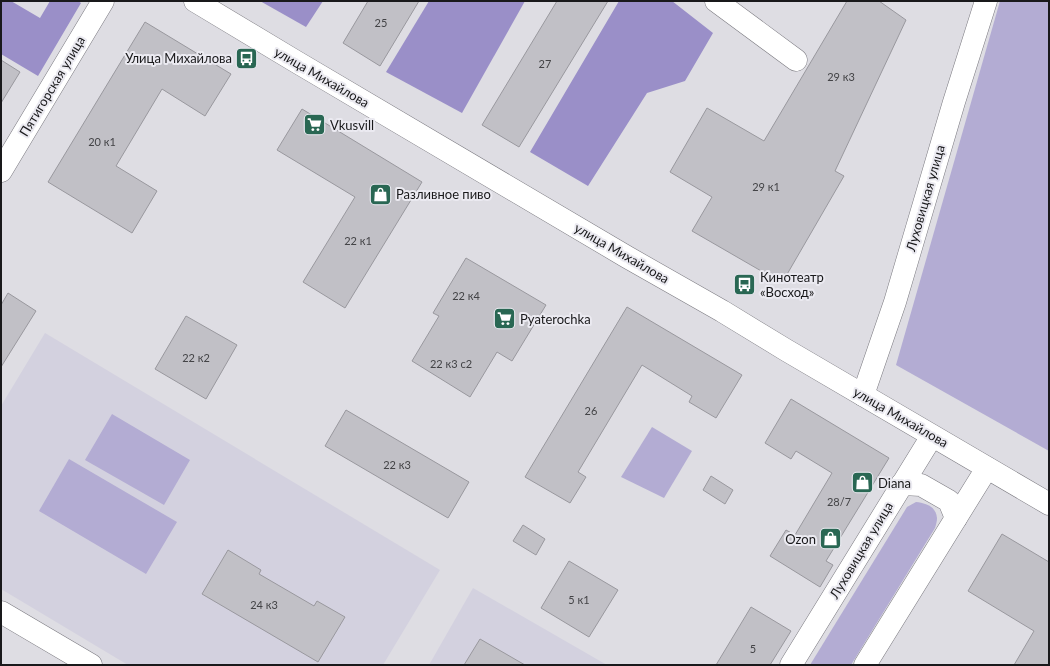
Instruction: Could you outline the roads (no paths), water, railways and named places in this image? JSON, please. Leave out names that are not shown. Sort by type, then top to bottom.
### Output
[{"type":"street","name":"Пятигорская улица","points":[[1,171],[103,1]]},
{"type":"street","name":"улица Михайлова","points":[[195,1],[627,257],[722,311],[1049,504]]},
{"type":"street","points":[[716,1],[796,60]]},
{"type":"street","name":"Луховицкая улица","points":[[863,395],[895,302],[954,102],[986,1]]},
{"type":"street","name":"Луховицкая улица","points":[[791,665],[932,436]]},
{"type":"street","points":[[865,665],[987,468]]},
{"type":"street","points":[[902,484],[921,485],[949,501],[956,518]]},
{"type":"street","points":[[1,612],[91,665]]},
{"type":"place","name":"Улица Михайлова","points":[[247,58]]},
{"type":"place","name":"Vkusvill","points":[[315,125]]},
{"type":"place","name":"Разливное пиво","points":[[380,194]]},
{"type":"place","name":"Кинотеатр «Восход»","points":[[744,284]]},
{"type":"place","name":"Pyaterochka","points":[[505,319]]},
{"type":"place","name":"Diana","points":[[862,483]]},
{"type":"place","name":"Ozon","points":[[831,539]]}]
